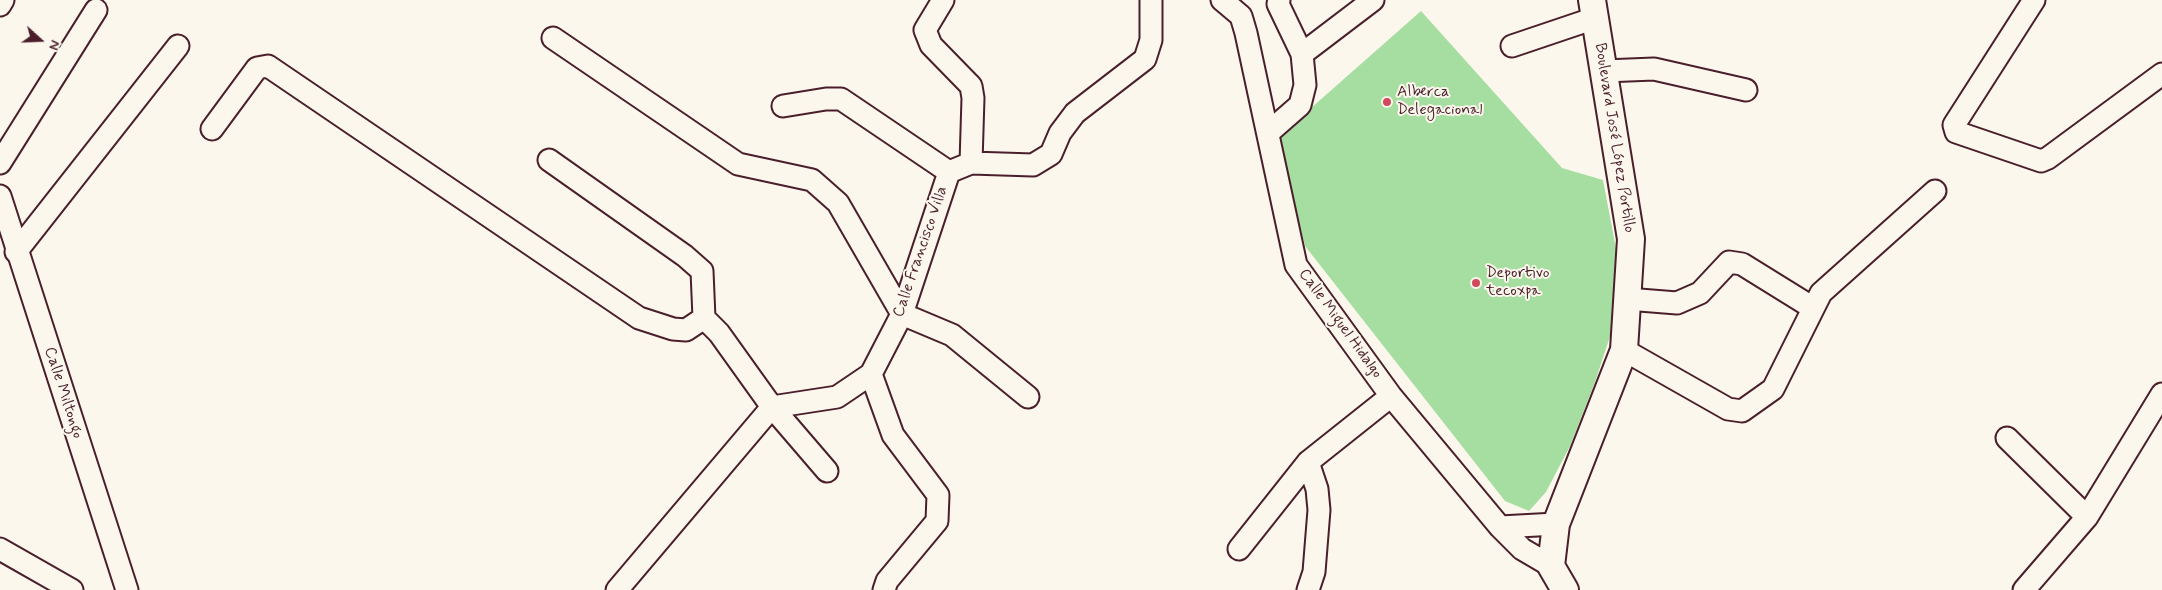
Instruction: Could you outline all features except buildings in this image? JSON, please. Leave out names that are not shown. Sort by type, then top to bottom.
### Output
[{"type":"main road","name":"Boulevard José López Portillo","points":[[1551,566],[1556,524],[1624,350],[1631,239],[1594,9]]},
{"type":"main road","points":[[1551,566],[1566,590]]},
{"type":"street","points":[[0,5],[4,0]]},
{"type":"street","points":[[943,0],[925,30],[931,44],[971,86],[973,98],[972,163]]},
{"type":"street","name":"Calle Francisco Villa","points":[[772,407],[837,397],[871,374],[902,314],[949,172],[972,163],[1033,165],[1051,154],[1060,133],[1075,113],[1145,59],[1152,40],[1151,0]]},
{"type":"street","name":"Calle Miguel Hidalgo","points":[[1222,0],[1241,16],[1296,265],[1391,396],[1500,527],[1522,549],[1551,566]]},
{"type":"street","points":[[1268,133],[1300,106],[1305,85],[1302,54],[1278,4],[1279,0]]},
{"type":"street","points":[[1302,54],[1373,0]]},
{"type":"street","points":[[2034,0],[1954,125],[1956,132],[2041,161],[2048,158],[2162,74]]},
{"type":"street","points":[[1512,46],[1594,9]]},
{"type":"street","points":[[0,163],[96,10]]},
{"type":"street","points":[[553,38],[738,164],[812,180],[838,203],[902,314],[952,335],[1028,397]]},
{"type":"street","points":[[16,252],[178,46]]},
{"type":"street","points":[[212,129],[257,68],[268,66],[639,318],[673,329],[686,330],[704,318]]},
{"type":"street","points":[[1604,71],[1654,69],[1746,90]]},
{"type":"street","points":[[784,106],[826,99],[841,99],[949,172]]},
{"type":"street","points":[[549,160],[685,256],[702,271],[704,318],[720,333],[772,407],[827,471]]},
{"type":"street","points":[[1624,350],[1728,409],[1742,411],[1773,389],[1821,293],[1935,192]]},
{"type":"street","name":"Calle Miltongo","points":[[0,196],[16,252],[127,590]]},
{"type":"street","points":[[1627,299],[1677,303],[1700,293],[1729,262],[1742,264],[1813,308]]},
{"type":"street","points":[[871,374],[893,435],[938,495],[937,521],[887,581],[884,590]]},
{"type":"street","points":[[2024,590],[2087,517],[2162,394]]},
{"type":"street","points":[[1239,549],[1308,462],[1391,396]]},
{"type":"street","points":[[617,590],[772,407]]},
{"type":"street","points":[[2007,438],[2087,517]]},
{"type":"street","points":[[1308,462],[1317,489],[1319,510],[1314,572],[1308,590]]},
{"type":"street","points":[[1500,527],[1556,524]]},
{"type":"street","points":[[0,549],[72,590]]},
{"type":"green space","name":"Deportivo tecoxpa","points":[[1421,11],[1562,168],[1603,180],[1617,254],[1618,312],[1595,382],[1570,446],[1546,492],[1529,511],[1505,501],[1305,246],[1279,140],[1294,123]]},
{"type":"place","name":"Alberca Delegacional","points":[[1387,102]]},
{"type":"place","name":"Deportivo tecoxpa","points":[[1476,283]]}]
